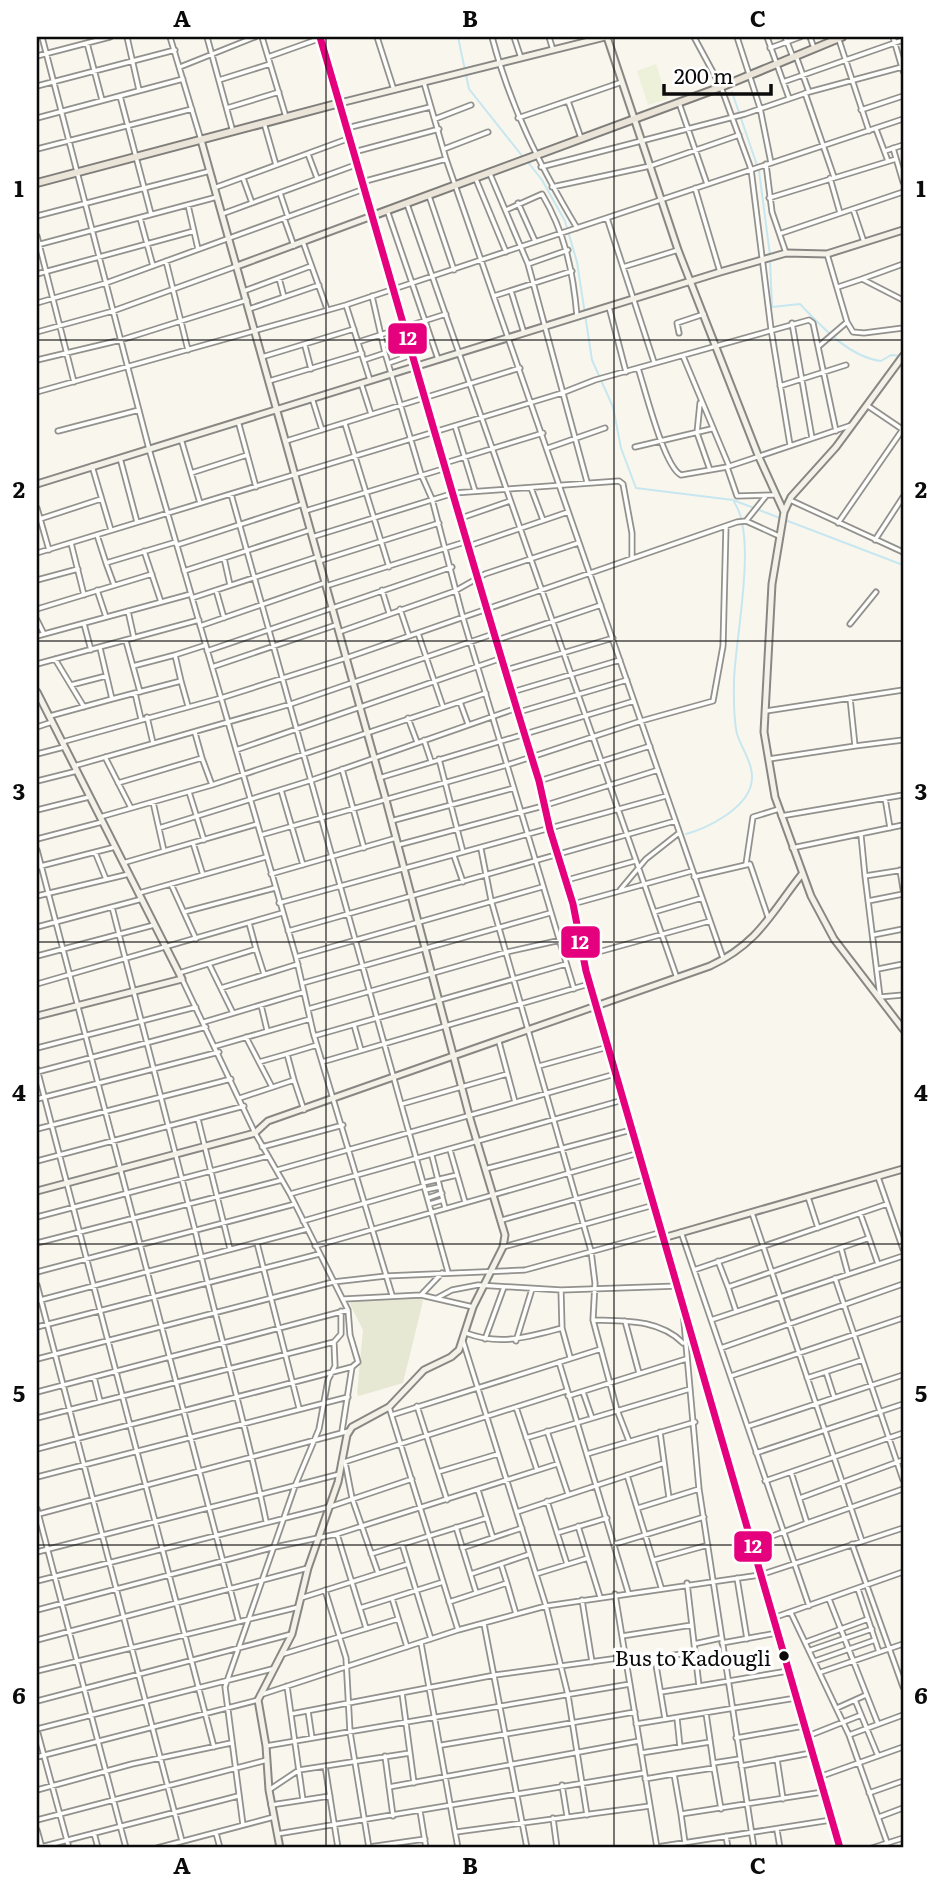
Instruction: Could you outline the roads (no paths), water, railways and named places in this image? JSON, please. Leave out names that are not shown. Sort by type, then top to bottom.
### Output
[{"type":"main road","points":[[37,183],[340,103],[373,216],[721,87],[839,37]]},
{"type":"street","points":[[42,37],[149,449],[298,964],[314,1036],[343,1125],[391,1295]]},
{"type":"street","points":[[37,56],[107,37]]},
{"type":"street","points":[[127,37],[139,90]]},
{"type":"street","points":[[38,1515],[346,1431],[389,1407],[424,1370],[456,1354],[466,1333],[473,1307],[503,1247],[505,1235],[453,1057],[426,947],[270,382],[170,37]]},
{"type":"street","points":[[207,37],[233,132]]},
{"type":"street","points":[[180,67],[255,37]]},
{"type":"street","points":[[262,37],[286,117]]},
{"type":"street","points":[[268,57],[322,37],[340,103],[553,50],[582,40],[606,37],[678,250],[774,495],[784,513]]},
{"type":"street","points":[[377,37],[394,90]]},
{"type":"street","points":[[492,37],[528,157],[541,167],[575,228]]},
{"type":"street","points":[[514,37],[521,58]]},
{"type":"street","points":[[549,37],[553,50]]},
{"type":"street","points":[[694,37],[721,87],[751,169],[789,445]]},
{"type":"street","points":[[737,37],[760,108],[771,163]]},
{"type":"street","points":[[767,37],[789,98]]},
{"type":"street","points":[[785,37],[803,76],[840,213]]},
{"type":"street","points":[[771,48],[800,37]]},
{"type":"street","points":[[810,37],[814,48]]},
{"type":"street","points":[[839,37],[869,131]]},
{"type":"street","points":[[541,167],[745,114],[789,98],[902,69],[893,37]]},
{"type":"street","points":[[783,82],[903,40]]},
{"type":"street","points":[[87,43],[102,100]]},
{"type":"street","points":[[37,86],[174,50]]},
{"type":"street","points":[[219,80],[271,64]]},
{"type":"street","points":[[37,118],[183,79]]},
{"type":"street","points":[[518,118],[622,82]]},
{"type":"street","points":[[424,83],[446,159],[457,184],[723,960]]},
{"type":"street","points":[[227,108],[279,92]]},
{"type":"street","points":[[120,96],[152,214]]},
{"type":"street","points":[[861,110],[903,96]]},
{"type":"street","points":[[568,101],[581,138]]},
{"type":"street","points":[[678,103],[707,184]]},
{"type":"street","points":[[435,119],[471,106]]},
{"type":"street","points":[[347,128],[431,107]]},
{"type":"street","points":[[37,149],[192,109]]},
{"type":"street","points":[[37,392],[256,332],[372,296],[903,119]]},
{"type":"street","points":[[264,123],[276,166]]},
{"type":"street","points":[[876,129],[888,161]]},
{"type":"street","points":[[354,152],[439,130]]},
{"type":"street","points":[[444,149],[488,132]]},
{"type":"street","points":[[552,187],[650,166],[739,135]]},
{"type":"street","points":[[214,188],[350,138]]},
{"type":"street","points":[[885,151],[903,145]]},
{"type":"street","points":[[893,148],[903,182]]},
{"type":"street","points":[[308,154],[317,179]]},
{"type":"street","points":[[37,303],[106,284],[363,186],[446,159]]},
{"type":"street","points":[[769,198],[896,159]]},
{"type":"street","points":[[222,214],[358,164]]},
{"type":"street","points":[[764,165],[769,198],[786,253]]},
{"type":"street","points":[[37,216],[210,171]]},
{"type":"street","points":[[489,172],[528,264],[587,482]]},
{"type":"street","points":[[475,177],[506,252]]},
{"type":"street","points":[[243,178],[252,203]]},
{"type":"street","points":[[695,188],[720,272]]},
{"type":"street","points":[[782,233],[903,192]]},
{"type":"street","points":[[280,193],[294,246]]},
{"type":"street","points":[[428,194],[454,270]]},
{"type":"street","points":[[506,210],[542,194],[568,250],[578,316]]},
{"type":"street","points":[[38,245],[217,197]]},
{"type":"street","points":[[407,203],[677,978]]},
{"type":"street","points":[[518,203],[535,241]]},
{"type":"street","points":[[188,205],[198,249]]},
{"type":"street","points":[[853,209],[864,242]]},
{"type":"street","points":[[387,210],[438,359]]},
{"type":"street","points":[[37,332],[113,311],[373,216],[414,354],[433,432],[446,465],[539,781],[557,856],[567,880],[590,984],[838,1848]]},
{"type":"street","points":[[140,218],[153,266]]},
{"type":"street","points":[[607,218],[654,363]]},
{"type":"street","points":[[37,484],[720,272],[786,253],[827,254],[903,230]]},
{"type":"street","points":[[37,274],[194,231]]},
{"type":"street","points":[[37,236],[74,382]]},
{"type":"street","points":[[303,242],[327,310]]},
{"type":"street","points":[[528,264],[568,250]]},
{"type":"street","points":[[623,267],[678,250]]},
{"type":"street","points":[[827,254],[847,322],[853,332],[903,328]]},
{"type":"street","points":[[166,261],[188,350]]},
{"type":"street","points":[[837,287],[903,264]]},
{"type":"street","points":[[244,291],[311,266]]},
{"type":"street","points":[[494,296],[573,271]]},
{"type":"street","points":[[279,278],[284,297]]},
{"type":"street","points":[[862,279],[903,300]]},
{"type":"street","points":[[249,309],[319,285]]},
{"type":"street","points":[[511,291],[524,333]]},
{"type":"street","points":[[372,296],[421,474],[432,499],[452,567],[455,591],[523,811],[542,887],[574,989]]},
{"type":"street","points":[[37,360],[121,340],[247,300]]},
{"type":"street","points":[[346,304],[370,380]]},
{"type":"street","points":[[609,307],[626,372]]},
{"type":"street","points":[[358,342],[446,314]]},
{"type":"street","points":[[679,333],[677,323],[704,314]]},
{"type":"street","points":[[37,553],[562,393],[595,380],[792,323],[811,321],[825,372],[836,431]]},
{"type":"street","points":[[818,346],[847,322]]},
{"type":"street","points":[[792,323],[812,438]]},
{"type":"street","points":[[262,357],[354,330]]},
{"type":"street","points":[[384,345],[397,342],[402,357]]},
{"type":"street","points":[[305,346],[311,369]]},
{"type":"street","points":[[270,382],[362,353]]},
{"type":"street","points":[[364,360],[386,353]]},
{"type":"street","points":[[390,363],[414,354]]},
{"type":"street","points":[[684,356],[728,466],[737,496],[774,495]]},
{"type":"street","points":[[903,357],[853,425],[790,500],[784,513],[772,584],[764,711],[767,759],[780,812],[802,874],[834,939],[903,1029]]},
{"type":"street","points":[[780,386],[846,365]]},
{"type":"street","points":[[286,441],[520,368]]},
{"type":"street","points":[[638,369],[662,442],[676,473],[681,475],[728,466],[853,425]]},
{"type":"street","points":[[361,383],[372,415]]},
{"type":"street","points":[[312,398],[323,430]]},
{"type":"street","points":[[700,401],[697,433],[710,470]]},
{"type":"street","points":[[838,523],[903,430],[868,406]]},
{"type":"street","points":[[58,431],[139,410]]},
{"type":"street","points":[[238,421],[256,486]]},
{"type":"street","points":[[345,424],[388,567]]},
{"type":"street","points":[[455,426],[475,491]]},
{"type":"street","points":[[548,448],[605,428]]},
{"type":"street","points":[[635,447],[712,429]]},
{"type":"street","points":[[106,564],[144,551],[367,492],[543,433]]},
{"type":"street","points":[[181,439],[200,503]]},
{"type":"street","points":[[191,473],[247,455]]},
{"type":"street","points":[[120,457],[137,522]]},
{"type":"street","points":[[92,466],[111,530]]},
{"type":"street","points":[[312,537],[454,493],[587,482],[622,482],[632,533],[632,557]]},
{"type":"street","points":[[531,488],[542,520]]},
{"type":"street","points":[[231,494],[430,1204],[445,1272]]},
{"type":"street","points":[[744,521],[766,496]]},
{"type":"street","points":[[875,540],[903,497]]},
{"type":"street","points":[[40,519],[102,499]]},
{"type":"street","points":[[790,500],[903,552]]},
{"type":"street","points":[[461,517],[510,501]]},
{"type":"street","points":[[37,508],[49,550]]},
{"type":"street","points":[[200,626],[326,584],[519,529],[568,512]]},
{"type":"street","points":[[37,754],[141,719],[221,698],[346,658],[737,522],[744,521],[779,536]]},
{"type":"street","points":[[37,636],[216,590],[255,576],[439,523]]},
{"type":"street","points":[[260,835],[507,765],[641,721],[705,705],[716,696],[725,617],[726,526]]},
{"type":"street","points":[[184,571],[310,530]]},
{"type":"street","points":[[96,535],[114,585]]},
{"type":"street","points":[[71,543],[84,594]]},
{"type":"street","points":[[212,667],[455,591],[478,576],[578,543]]},
{"type":"street","points":[[144,551],[161,602]]},
{"type":"street","points":[[223,558],[230,585]]},
{"type":"street","points":[[208,651],[452,567]]},
{"type":"street","points":[[37,580],[78,569]]},
{"type":"street","points":[[37,609],[152,574]]},
{"type":"street","points":[[97,590],[106,617]]},
{"type":"street","points":[[216,590],[224,618]]},
{"type":"street","points":[[382,590],[389,613]]},
{"type":"street","points":[[850,624],[876,593]]},
{"type":"street","points":[[37,781],[105,757],[291,704],[471,643],[553,622],[601,605]]},
{"type":"street","points":[[400,609],[409,636]]},
{"type":"street","points":[[128,611],[134,638]]},
{"type":"street","points":[[37,620],[44,635]]},
{"type":"street","points":[[37,664],[199,620]]},
{"type":"street","points":[[83,624],[91,650]]},
{"type":"street","points":[[418,633],[443,707]]},
{"type":"street","points":[[506,670],[613,638]]},
{"type":"street","points":[[126,641],[140,692]]},
{"type":"street","points":[[133,666],[206,645]]},
{"type":"street","points":[[100,648],[112,699]]},
{"type":"street","points":[[175,655],[188,707]]},
{"type":"street","points":[[236,750],[502,658]]},
{"type":"street","points":[[55,659],[84,707]]},
{"type":"street","points":[[513,692],[620,660]]},
{"type":"street","points":[[71,685],[106,676]]},
{"type":"street","points":[[159,828],[312,780],[493,716],[627,680]]},
{"type":"street","points":[[37,727],[50,719],[84,707],[181,681]]},
{"type":"street","points":[[764,711],[903,690]]},
{"type":"street","points":[[37,692],[40,705],[63,744],[219,1052],[262,1147],[295,1203],[344,1299],[358,1362],[352,1367],[37,1449]]},
{"type":"street","points":[[37,839],[243,775],[486,692]]},
{"type":"street","points":[[135,694],[141,719]]},
{"type":"street","points":[[850,698],[855,746]]},
{"type":"street","points":[[379,778],[634,701]]},
{"type":"street","points":[[460,702],[468,724]]},
{"type":"street","points":[[147,718],[153,743]]},
{"type":"street","points":[[408,718],[417,742]]},
{"type":"street","points":[[194,733],[212,785]]},
{"type":"street","points":[[424,740],[431,762]]},
{"type":"street","points":[[767,759],[903,740]]},
{"type":"street","points":[[539,781],[650,746]]},
{"type":"street","points":[[105,757],[131,808]]},
{"type":"street","points":[[118,783],[202,758]]},
{"type":"street","points":[[439,759],[463,853]]},
{"type":"street","points":[[342,769],[364,848]]},
{"type":"street","points":[[271,874],[364,848],[457,829],[543,806],[658,770]]},
{"type":"street","points":[[391,821],[514,788]]},
{"type":"street","points":[[281,790],[303,865]]},
{"type":"street","points":[[190,792],[204,840]]},
{"type":"street","points":[[746,864],[753,817],[903,795]]},
{"type":"street","points":[[279,903],[666,796]]},
{"type":"street","points":[[37,810],[90,797]]},
{"type":"street","points":[[885,798],[890,828]]},
{"type":"street","points":[[153,802],[164,852]]},
{"type":"street","points":[[288,931],[487,877],[675,821]]},
{"type":"street","points":[[123,863],[257,824]]},
{"type":"street","points":[[792,848],[903,825]]},
{"type":"street","points":[[619,892],[638,867],[679,833]]},
{"type":"street","points":[[860,835],[880,998]]},
{"type":"street","points":[[194,843],[203,875]]},
{"type":"street","points":[[39,866],[115,847]]},
{"type":"street","points":[[481,849],[491,900],[591,1251],[595,1289],[593,1320],[617,1410],[629,1441]]},
{"type":"street","points":[[37,850],[39,866],[64,949],[104,1112],[238,1619]]},
{"type":"street","points":[[95,852],[106,879]]},
{"type":"street","points":[[454,856],[463,883]]},
{"type":"street","points":[[37,927],[112,907],[171,884],[266,857]]},
{"type":"street","points":[[567,880],[635,861]]},
{"type":"street","points":[[694,877],[746,864],[752,867],[769,922]]},
{"type":"street","points":[[865,876],[902,870],[903,892],[868,901]]},
{"type":"street","points":[[573,904],[692,871]]},
{"type":"street","points":[[37,896],[129,874]]},
{"type":"street","points":[[37,1191],[175,1157],[255,1133],[263,1124],[723,960],[769,922],[802,874]]},
{"type":"street","points":[[171,884],[195,939]]},
{"type":"street","points":[[296,957],[542,887]]},
{"type":"street","points":[[184,912],[275,888]]},
{"type":"street","points":[[654,912],[702,898]]},
{"type":"street","points":[[112,907],[231,1368],[266,1521]]},
{"type":"street","points":[[37,984],[282,913]]},
{"type":"street","points":[[303,983],[550,913]]},
{"type":"street","points":[[583,956],[710,921]]},
{"type":"street","points":[[249,923],[264,975]]},
{"type":"street","points":[[37,956],[154,925]]},
{"type":"street","points":[[873,935],[903,929]]},
{"type":"street","points":[[308,1009],[507,952],[579,936]]},
{"type":"street","points":[[37,1016],[133,992],[256,949]]},
{"type":"street","points":[[209,964],[233,1013]]},
{"type":"street","points":[[221,988],[298,964]]},
{"type":"street","points":[[314,1036],[566,964]]},
{"type":"street","points":[[878,969],[903,964]]},
{"type":"street","points":[[322,1062],[590,984]]},
{"type":"street","points":[[204,1022],[304,992]]},
{"type":"street","points":[[880,998],[903,995]]},
{"type":"street","points":[[261,1005],[268,1031]]},
{"type":"street","points":[[37,1048],[196,1007]]},
{"type":"street","points":[[216,1046],[310,1019]]},
{"type":"street","points":[[354,1025],[361,1050]]},
{"type":"street","points":[[206,1027],[147,1045],[37,1071],[214,1747]]},
{"type":"street","points":[[246,1037],[272,1087]]},
{"type":"street","points":[[499,1042],[515,1102]]},
{"type":"street","points":[[259,1062],[317,1045]]},
{"type":"street","points":[[539,1066],[608,1047]]},
{"type":"street","points":[[37,1100],[219,1052]]},
{"type":"street","points":[[287,1054],[304,1110]]},
{"type":"street","points":[[402,1104],[507,1074]]},
{"type":"street","points":[[277,1170],[616,1074]]},
{"type":"street","points":[[37,1129],[231,1079]]},
{"type":"street","points":[[240,1098],[294,1080]]},
{"type":"street","points":[[290,1194],[417,1161],[623,1100]]},
{"type":"street","points":[[37,1161],[244,1106]]},
{"type":"street","points":[[198,1119],[230,1250]]},
{"type":"street","points":[[262,1147],[343,1125]]},
{"type":"street","points":[[485,1169],[631,1130]]},
{"type":"street","points":[[450,1150],[465,1202]]},
{"type":"street","points":[[315,1246],[639,1153]]},
{"type":"street","points":[[37,1217],[268,1156]]},
{"type":"street","points":[[432,1156],[445,1209]]},
{"type":"street","points":[[37,1359],[333,1282],[445,1272],[525,1270],[591,1251],[681,1232],[903,1169]]},
{"type":"street","points":[[303,1221],[457,1175]]},
{"type":"street","points":[[878,1177],[903,1249]]},
{"type":"street","points":[[37,1243],[282,1180]]},
{"type":"street","points":[[502,1220],[646,1180]]},
{"type":"street","points":[[424,1186],[439,1187]]},
{"type":"street","points":[[428,1198],[442,1194]]},
{"type":"street","points":[[808,1198],[818,1228]]},
{"type":"street","points":[[430,1204],[443,1200]]},
{"type":"street","points":[[37,1272],[295,1203]]},
{"type":"street","points":[[694,1270],[887,1204]]},
{"type":"street","points":[[503,1247],[654,1205]]},
{"type":"street","points":[[752,1213],[862,1541]]},
{"type":"street","points":[[860,1213],[878,1264]]},
{"type":"street","points":[[39,1300],[307,1229]]},
{"type":"street","points":[[681,1232],[808,1606]]},
{"type":"street","points":[[728,1287],[869,1238]]},
{"type":"street","points":[[257,1243],[299,1408]]},
{"type":"street","points":[[841,1248],[848,1274]]},
{"type":"street","points":[[37,1327],[319,1254]]},
{"type":"street","points":[[711,1320],[903,1256]]},
{"type":"street","points":[[718,1261],[736,1311]]},
{"type":"street","points":[[421,1295],[445,1272]]},
{"type":"street","points":[[835,1278],[903,1480]]},
{"type":"street","points":[[721,1348],[903,1284]]},
{"type":"street","points":[[37,1285],[182,1842]]},
{"type":"street","points":[[437,1298],[452,1290],[485,1285],[561,1290],[678,1286]]},
{"type":"street","points":[[485,1339],[504,1287]]},
{"type":"street","points":[[516,1341],[532,1289]]},
{"type":"street","points":[[561,1290],[562,1328],[570,1358]]},
{"type":"street","points":[[344,1299],[421,1295],[473,1307]]},
{"type":"street","points":[[683,1306],[684,1343],[695,1422],[699,1489],[754,1848]]},
{"type":"street","points":[[37,1392],[348,1310]]},
{"type":"street","points":[[37,1418],[334,1342],[341,1334],[341,1311]]},
{"type":"street","points":[[731,1377],[903,1318]]},
{"type":"street","points":[[593,1320],[625,1321],[661,1327],[684,1343]]},
{"type":"street","points":[[625,1321],[640,1374]]},
{"type":"street","points":[[466,1333],[485,1339],[516,1341],[562,1328]]},
{"type":"street","points":[[463,1341],[546,1606],[568,1695],[587,1815]]},
{"type":"street","points":[[243,1825],[226,1708],[226,1681],[295,1486],[315,1438],[331,1371],[335,1366],[334,1342]]},
{"type":"street","points":[[392,1415],[601,1349]]},
{"type":"street","points":[[568,1396],[686,1359]]},
{"type":"street","points":[[807,1378],[862,1359]]},
{"type":"street","points":[[559,1362],[628,1592]]},
{"type":"street","points":[[279,1848],[269,1790],[259,1697],[292,1634],[308,1568],[340,1474],[352,1367]]},
{"type":"street","points":[[826,1372],[834,1398]]},
{"type":"street","points":[[748,1426],[903,1375]]},
{"type":"street","points":[[94,1377],[100,1401]]},
{"type":"street","points":[[526,1438],[690,1389]]},
{"type":"street","points":[[343,1463],[567,1391]]},
{"type":"street","points":[[583,1392],[592,1418]]},
{"type":"street","points":[[37,1477],[348,1397]]},
{"type":"street","points":[[757,1453],[903,1404]]},
{"type":"street","points":[[417,1406],[447,1500]]},
{"type":"street","points":[[389,1407],[458,1630]]},
{"type":"street","points":[[516,1408],[537,1470]]},
{"type":"street","points":[[587,1454],[695,1422]]},
{"type":"street","points":[[547,1431],[568,1494]]},
{"type":"street","points":[[660,1432],[669,1498]]},
{"type":"street","points":[[765,1481],[903,1433]]},
{"type":"street","points":[[438,1472],[498,1454]]},
{"type":"street","points":[[800,1498],[903,1460]]},
{"type":"street","points":[[343,1463],[378,1573]]},
{"type":"street","points":[[517,1512],[664,1463]]},
{"type":"street","points":[[37,1610],[275,1547],[337,1534],[557,1464]]},
{"type":"street","points":[[791,1472],[807,1523]]},
{"type":"street","points":[[37,1552],[340,1474]]},
{"type":"street","points":[[627,1475],[661,1587]]},
{"type":"street","points":[[37,1581],[216,1533],[329,1507],[412,1479]]},
{"type":"street","points":[[638,1508],[699,1489]]},
{"type":"street","points":[[751,1544],[903,1489]]},
{"type":"street","points":[[478,1490],[494,1538]]},
{"type":"street","points":[[547,1501],[567,1564]]},
{"type":"street","points":[[37,1509],[126,1848]]},
{"type":"street","points":[[615,1544],[704,1517]]},
{"type":"street","points":[[371,1554],[486,1518]]},
{"type":"street","points":[[557,1533],[607,1518]]},
{"type":"street","points":[[456,1527],[476,1593]]},
{"type":"street","points":[[578,1527],[600,1597]]},
{"type":"street","points":[[462,1548],[522,1528]]},
{"type":"street","points":[[37,1757],[226,1708],[458,1630],[546,1606],[661,1587],[760,1575],[902,1529],[903,1538]]},
{"type":"street","points":[[337,1534],[366,1628]]},
{"type":"street","points":[[402,1544],[432,1639]]},
{"type":"street","points":[[852,1544],[903,1687]]},
{"type":"street","points":[[653,1560],[708,1545]]},
{"type":"street","points":[[471,1574],[530,1554]]},
{"type":"street","points":[[536,1574],[588,1558]]},
{"type":"street","points":[[302,1598],[408,1564]]},
{"type":"street","points":[[501,1564],[516,1614]]},
{"type":"street","points":[[37,1640],[308,1568]]},
{"type":"street","points":[[773,1619],[903,1572]]},
{"type":"street","points":[[737,1578],[747,1639]]},
{"type":"street","points":[[360,1608],[443,1581]]},
{"type":"street","points":[[449,1602],[507,1583]]},
{"type":"street","points":[[687,1584],[699,1686]]},
{"type":"street","points":[[858,1589],[879,1652]]},
{"type":"street","points":[[326,1590],[347,1666],[350,1732],[369,1848],[425,1839]]},
{"type":"street","points":[[615,1594],[657,1848],[832,1820]]},
{"type":"street","points":[[392,1598],[407,1647]]},
{"type":"street","points":[[829,1599],[878,1724]]},
{"type":"street","points":[[582,1600],[592,1662]]},
{"type":"street","points":[[37,1671],[110,1655],[132,1645],[238,1619],[300,1607]]},
{"type":"street","points":[[791,1613],[849,1735],[888,1846]]},
{"type":"street","points":[[283,1654],[398,1619]]},
{"type":"street","points":[[806,1642],[868,1619]]},
{"type":"street","points":[[484,1624],[527,1848]]},
{"type":"street","points":[[622,1636],[692,1625]]},
{"type":"street","points":[[810,1650],[872,1629]]},
{"type":"street","points":[[694,1644],[777,1633]]},
{"type":"street","points":[[37,1701],[292,1634]]},
{"type":"street","points":[[815,1661],[875,1640]]},
{"type":"street","points":[[421,1643],[442,1745],[458,1848]]},
{"type":"street","points":[[821,1672],[903,1643]]},
{"type":"street","points":[[626,1662],[695,1652]]},
{"type":"street","points":[[291,1714],[495,1675],[625,1657]]},
{"type":"street","points":[[655,1659],[665,1720]]},
{"type":"street","points":[[69,1848],[37,1729],[276,1668]]},
{"type":"street","points":[[661,1692],[788,1671]]},
{"type":"street","points":[[266,1746],[630,1684]]},
{"type":"street","points":[[288,1686],[303,1800]]},
{"type":"street","points":[[402,1693],[414,1783]]},
{"type":"street","points":[[837,1708],[866,1695]]},
{"type":"street","points":[[636,1724],[796,1698]]},
{"type":"street","points":[[855,1700],[878,1756]]},
{"type":"street","points":[[308,1711],[312,1738]]},
{"type":"street","points":[[442,1745],[635,1712]]},
{"type":"street","points":[[706,1713],[721,1808]]},
{"type":"street","points":[[807,1737],[861,1715]]},
{"type":"street","points":[[849,1735],[903,1715]]},
{"type":"street","points":[[677,1718],[680,1747]]},
{"type":"street","points":[[736,1738],[804,1726]]},
{"type":"street","points":[[389,1787],[639,1741]]},
{"type":"street","points":[[641,1753],[710,1742]]},
{"type":"street","points":[[37,1790],[231,1743]]},
{"type":"street","points":[[819,1777],[903,1747]]},
{"type":"street","points":[[269,1790],[299,1770],[410,1753]]},
{"type":"street","points":[[741,1766],[812,1753]]},
{"type":"street","points":[[385,1756],[393,1816]]},
{"type":"street","points":[[645,1779],[740,1759]]},
{"type":"street","points":[[777,1759],[783,1799]]},
{"type":"street","points":[[37,1820],[267,1760]]},
{"type":"street","points":[[325,1766],[338,1848]]},
{"type":"street","points":[[277,1834],[645,1773]]},
{"type":"street","points":[[674,1774],[685,1843]]},
{"type":"street","points":[[869,1793],[902,1782],[903,1788]]},
{"type":"street","points":[[562,1786],[567,1816]]},
{"type":"street","points":[[681,1814],[823,1792]]},
{"type":"street","points":[[37,1830],[40,1848],[238,1796]]},
{"type":"street","points":[[271,1805],[330,1796]]},
{"type":"street","points":[[456,1832],[522,1821],[650,1806]]},
{"type":"street","points":[[878,1817],[903,1808]]},
{"type":"street","points":[[420,1811],[426,1848]]},
{"type":"street","points":[[160,1848],[274,1817]]},
{"type":"street","points":[[553,1818],[557,1848]]},
{"type":"street","points":[[777,1830],[780,1848]]},
{"type":"street","points":[[94,1833],[98,1848]]},
{"type":"street","points":[[216,1833],[220,1848]]},
{"type":"street","points":[[726,1836],[728,1848]]},
{"type":"street","points":[[872,1848],[888,1846],[903,1838]]},
{"type":"waterway","points":[[458,37],[469,89],[523,157]]},
{"type":"waterway","points":[[732,92],[759,171],[770,255]]},
{"type":"waterway","points":[[527,161],[542,180],[565,221],[577,262],[592,360],[613,407],[621,448],[636,488],[733,500],[903,565]]},
{"type":"waterway","points":[[770,260],[772,307],[800,304],[837,340],[858,354],[881,361],[891,355],[902,356]]},
{"type":"waterway","points":[[686,834],[725,816],[741,802],[751,785],[752,772],[737,734],[734,714],[735,663],[745,563],[741,518],[734,502]]},
{"type":"place","name":"Bus to Kadougli","points":[[784,1656]]}]
